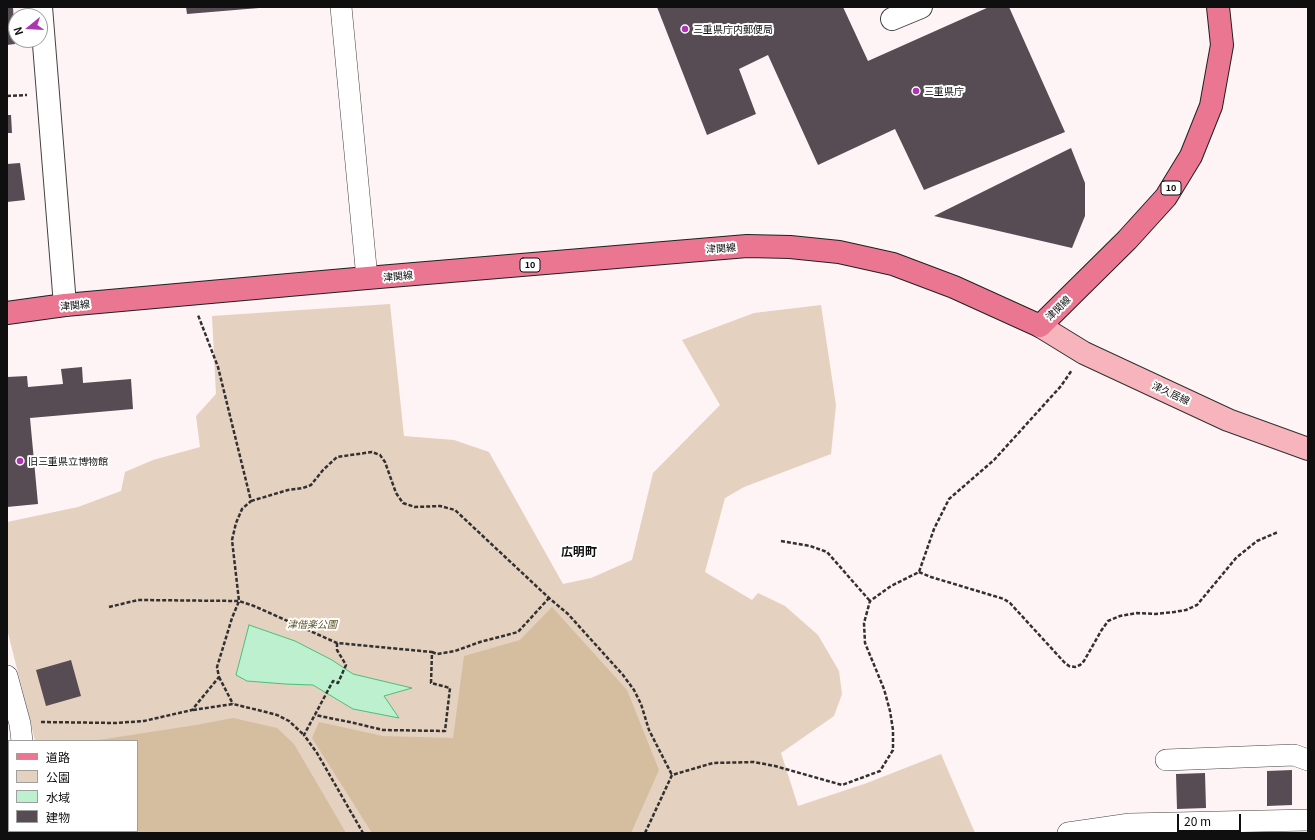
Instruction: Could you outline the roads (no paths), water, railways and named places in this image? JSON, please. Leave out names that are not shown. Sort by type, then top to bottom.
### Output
[{"type":"main road","name":"津関線","points":[[7,313],[65,306],[367,278],[747,246],[790,247],[839,252],[893,264],[954,287],[1040,326],[1127,240],[1166,197],[1191,156],[1211,106],[1222,45],[1218,7]]},
{"type":"main road","name":"津久居線","points":[[1040,326],[1084,353],[1228,420],[1308,449]]},
{"type":"street","points":[[41,7],[65,306]]},
{"type":"street","points":[[341,7],[367,278]]},
{"type":"street","points":[[892,19],[921,7]]},
{"type":"street","points":[[7,676],[21,732]]},
{"type":"street","points":[[1166,760],[1294,756],[1308,760]]},
{"type":"street","points":[[1068,833],[1130,824],[1308,820]]},
{"type":"water","points":[[249,625],[295,641],[332,660],[353,674],[412,688],[384,696],[399,718],[353,709],[313,685],[247,681],[236,675]]},
{"type":"place","name":"三重県庁内郵便局","points":[[685,29]]},
{"type":"place","name":"三重県庁","points":[[916,91]]},
{"type":"place","name":"旧三重県立博物館","points":[[20,461]]},
{"type":"district","name":"広明町","points":[[579,551]]},
{"type":"park label","name":"津偕楽公園","points":[[312,624]]}]
